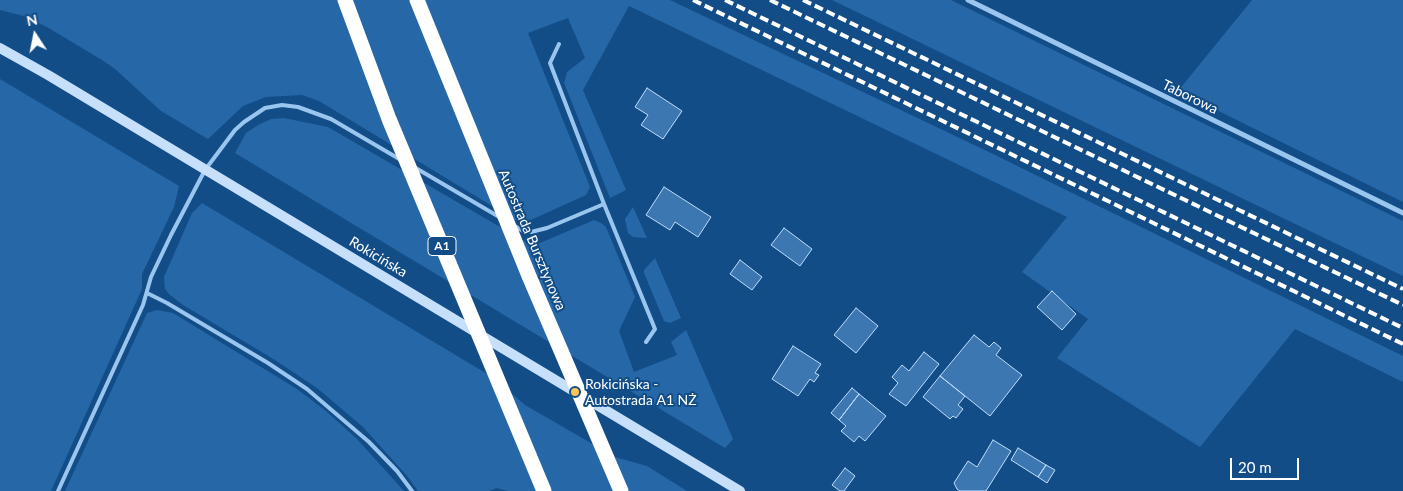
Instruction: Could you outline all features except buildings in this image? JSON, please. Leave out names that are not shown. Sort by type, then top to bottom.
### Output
[{"type":"highway","name":"A1","points":[[345,0],[389,119],[544,491]]},
{"type":"highway","name":"Autostrada Bursztynowa","points":[[417,0],[529,276],[621,491]]},
{"type":"main road","name":"Rokicińska","points":[[0,48],[32,65],[740,491]]},
{"type":"street","name":"Taborowa","points":[[968,0],[1403,213]]},
{"type":"lane","points":[[558,44],[550,63],[604,204],[655,329],[646,342]]},
{"type":"lane","points":[[58,491],[147,293],[152,277],[205,170],[235,130],[265,108],[282,105],[298,107],[331,120],[523,231],[530,232],[547,228],[604,204]]},
{"type":"lane","points":[[147,293],[268,363],[307,389],[369,442],[397,471],[412,491]]},
{"type":"shaded area","points":[[0,0],[670,0],[991,153],[1403,356],[1403,382],[1295,329],[1200,447],[1057,358],[1088,319],[1022,272],[1067,217],[629,6],[583,90],[626,190],[610,198],[564,83],[567,72],[585,58],[568,18],[528,33],[590,187],[586,195],[533,219],[522,221],[515,220],[319,101],[302,95],[266,97],[243,106],[208,139],[161,111],[115,69],[102,60],[47,27],[24,16],[0,10]]},
{"type":"shaded area","points":[[832,0],[951,0],[1403,221],[1403,276]]},
{"type":"shaded area","points":[[1252,0],[1403,0],[1403,202],[1178,91]]},
{"type":"shaded area","points":[[0,79],[179,186],[174,207],[142,274],[142,289],[51,491],[0,491]]},
{"type":"shaded area","points":[[284,118],[328,127],[526,242],[540,243],[594,220],[601,223],[606,227],[635,297],[619,331],[634,372],[677,355],[671,342],[686,330],[733,439],[725,448],[235,153],[246,133],[271,119]]},
{"type":"shaded area","points":[[202,203],[494,378],[525,405],[615,457],[647,466],[687,491],[508,491],[497,488],[489,491],[418,491],[408,477],[363,427],[317,388],[275,360],[183,305],[165,289],[164,277],[192,213]]},
{"type":"shaded area","points":[[633,207],[647,238],[633,237],[628,233],[625,219]]},
{"type":"shaded area","points":[[655,258],[681,318],[670,323],[664,321],[644,273],[644,270]]},
{"type":"shaded area","points":[[157,310],[173,313],[297,389],[326,411],[357,439],[404,491],[65,491],[147,313]]},
{"type":"railway","points":[[693,0],[1403,344]]},
{"type":"railway","points":[[725,0],[1403,328]]},
{"type":"railway","points":[[770,0],[1403,305]]},
{"type":"railway","points":[[803,0],[1403,289]]},
{"type":"place","name":"Rokicińska - Autostrada A1 NŻ","points":[[575,392]]}]
